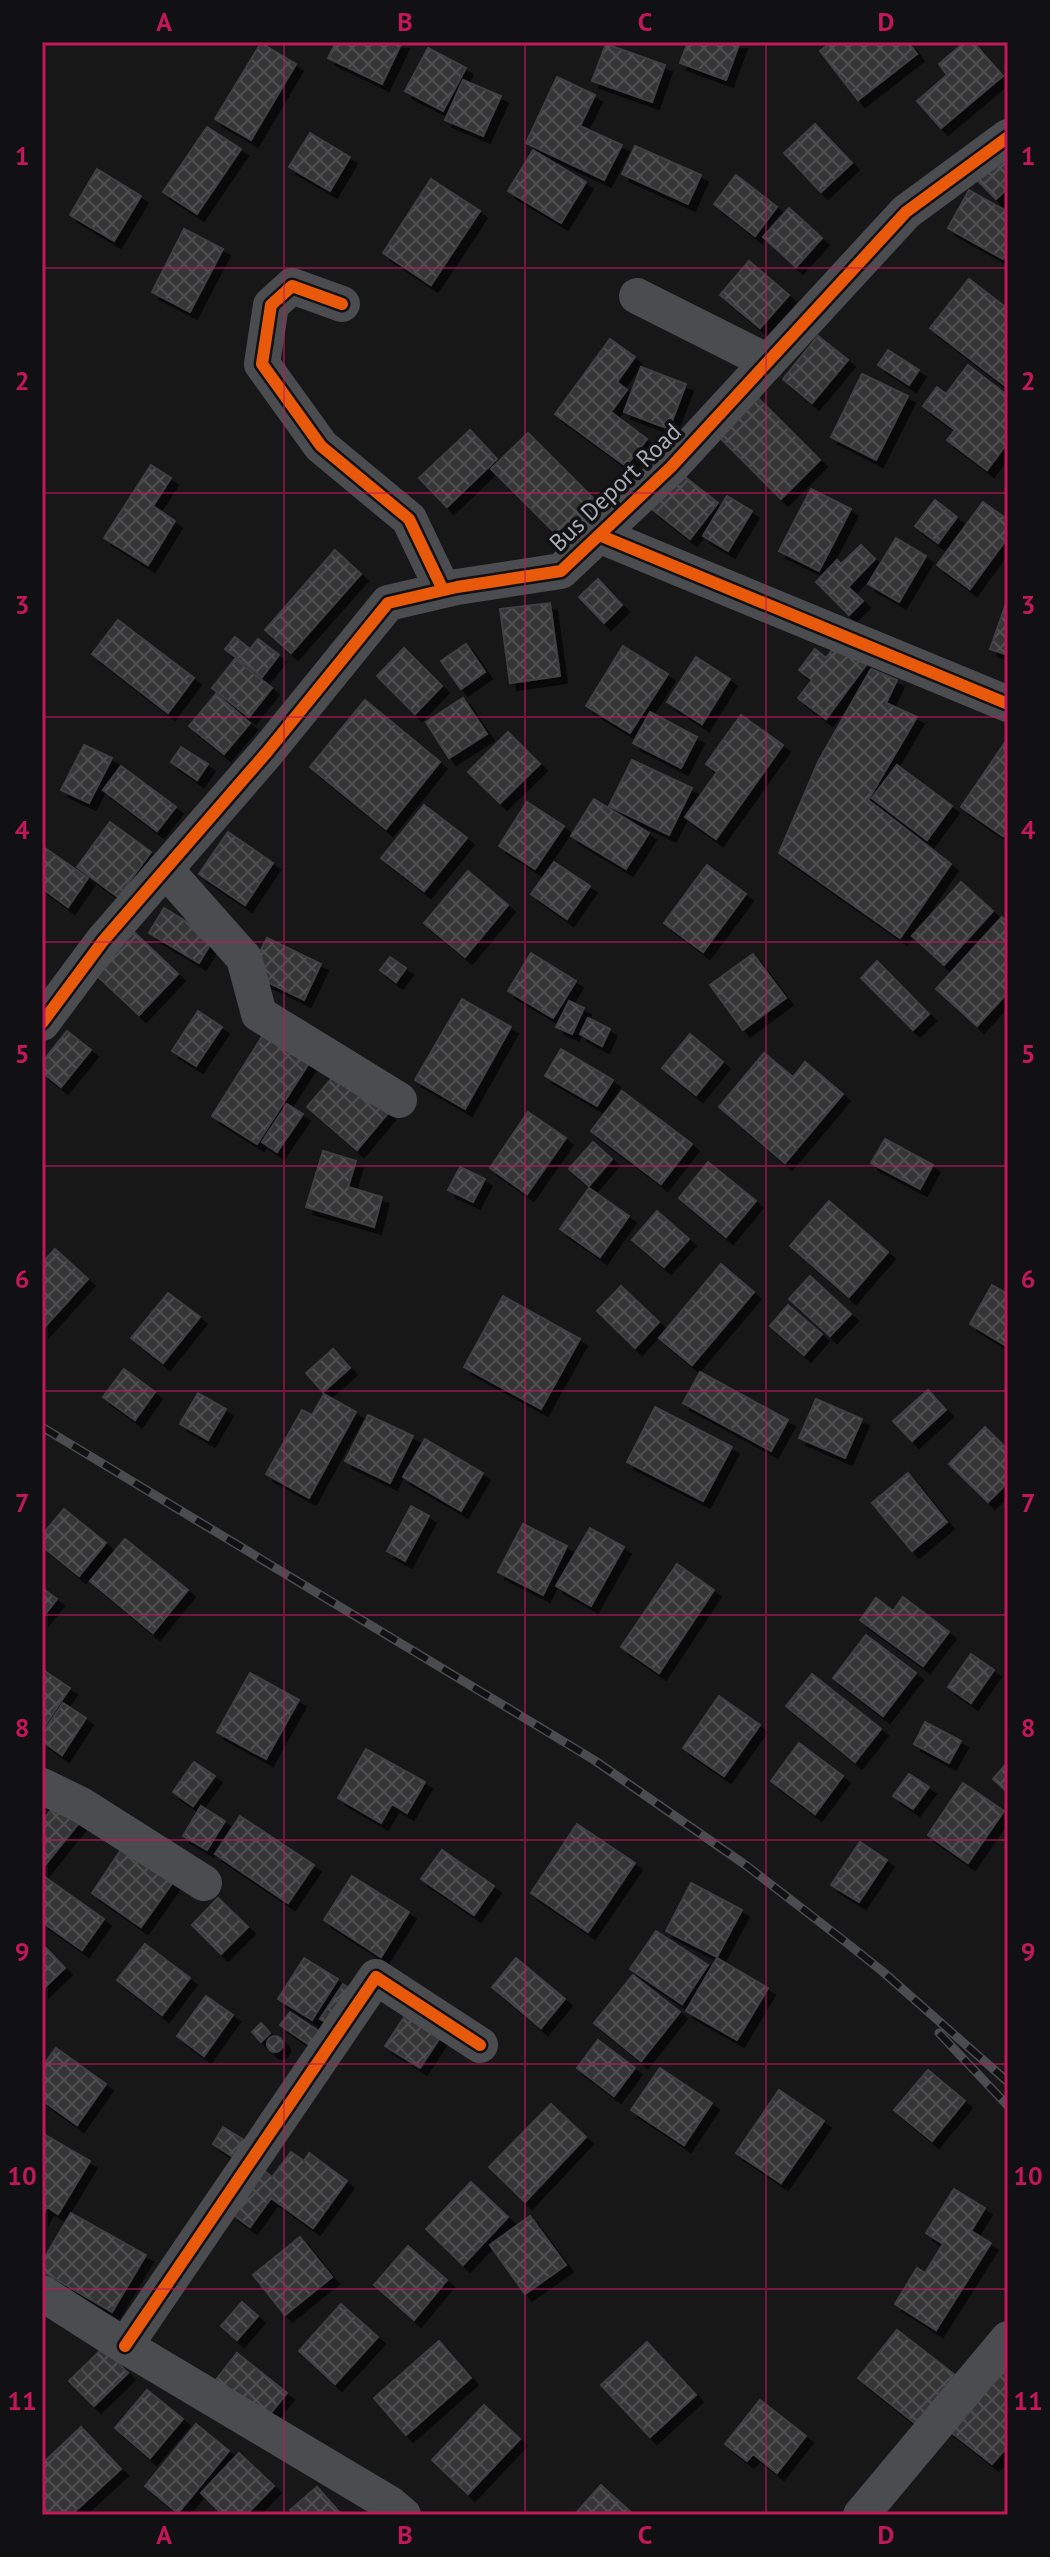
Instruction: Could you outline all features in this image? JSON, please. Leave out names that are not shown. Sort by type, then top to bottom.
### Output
[{"type":"street","name":"Bus Deport Road","points":[[42,1023],[103,941],[267,752],[388,603],[443,590],[561,571],[671,467],[906,212],[1008,137]]},
{"type":"street","points":[[342,304],[292,286],[271,305],[262,364],[321,446],[409,519],[443,590]]},
{"type":"street","points":[[637,296],[768,362]]},
{"type":"street","points":[[599,535],[1008,704]]},
{"type":"street","points":[[165,869],[244,958],[259,1014],[399,1100]]},
{"type":"street","points":[[42,1786],[81,1805],[204,1883]]},
{"type":"street","points":[[125,2346],[376,1977],[480,2045]]},
{"type":"street","points":[[42,2293],[390,2504],[403,2515]]},
{"type":"street","points":[[861,2515],[1008,2339]]},
{"type":"building","points":[[336,42],[402,42],[382,84],[328,58]]},
{"type":"building","points":[[688,42],[740,42],[726,80],[680,63]]},
{"type":"building","points":[[832,42],[908,42],[917,54],[858,100],[820,51]]},
{"type":"building","points":[[965,42],[973,42],[1003,76],[941,128],[917,101],[947,75],[939,64]]},
{"type":"building","points":[[261,43],[296,64],[251,140],[215,119]]},
{"type":"building","points":[[606,44],[665,65],[652,102],[592,81]]},
{"type":"building","points":[[428,48],[466,68],[443,111],[405,91]]},
{"type":"building","points":[[557,77],[595,95],[580,126],[622,145],[604,180],[526,143]]},
{"type":"building","points":[[463,80],[501,96],[483,136],[445,120]]},
{"type":"building","points":[[815,124],[852,163],[821,192],[784,153]]},
{"type":"building","points":[[207,127],[241,149],[197,214],[163,192]]},
{"type":"building","points":[[310,133],[350,157],[330,191],[289,167]]},
{"type":"building","points":[[635,146],[701,175],[688,204],[622,174]]},
{"type":"building","points":[[533,150],[586,182],[561,223],[508,191]]},
{"type":"building","points":[[999,154],[1006,162],[1008,159],[1008,188],[996,199],[974,177]]},
{"type":"building","points":[[97,169],[141,196],[114,241],[70,215]]},
{"type":"building","points":[[736,175],[777,207],[755,236],[714,204]]},
{"type":"building","points":[[431,179],[480,211],[431,285],[383,253]]},
{"type":"building","points":[[969,190],[1008,212],[1008,250],[1003,259],[948,228]]},
{"type":"building","points":[[789,208],[822,238],[796,267],[763,237]]},
{"type":"building","points":[[184,229],[223,249],[190,312],[152,292]]},
{"type":"building","points":[[749,261],[789,295],[760,328],[720,295]]},
{"type":"building","points":[[969,279],[1008,309],[1008,388],[930,328]]},
{"type":"building","points":[[818,336],[848,360],[812,403],[783,379]]},
{"type":"building","points":[[610,339],[635,357],[617,382],[627,390],[611,412],[647,439],[626,466],[555,414]]},
{"type":"building","points":[[888,350],[919,370],[909,385],[878,365]]},
{"type":"building","points":[[968,365],[1008,396],[1008,442],[987,470],[947,440],[955,430],[923,406],[937,387],[946,394]]},
{"type":"building","points":[[641,367],[686,384],[669,429],[624,412]]},
{"type":"building","points":[[862,374],[908,396],[876,460],[831,437]]},
{"type":"building","points":[[756,396],[820,460],[781,499],[717,435]]},
{"type":"building","points":[[470,430],[497,459],[447,507],[419,478]]},
{"type":"building","points":[[528,433],[606,511],[569,547],[491,469]]},
{"type":"building","points":[[151,465],[171,478],[153,506],[175,521],[148,565],[104,538]]},
{"type":"building","points":[[680,473],[718,503],[690,539],[652,509]]},
{"type":"building","points":[[811,489],[851,509],[819,571],[779,551]]},
{"type":"building","points":[[727,496],[752,511],[728,551],[703,536]]},
{"type":"building","points":[[935,500],[957,517],[938,543],[915,526]]},
{"type":"building","points":[[983,502],[1008,520],[1008,537],[970,589],[937,565]]},
{"type":"building","points":[[896,538],[926,556],[899,602],[868,584]]},
{"type":"building","points":[[861,545],[875,559],[848,587],[863,601],[849,615],[816,582],[837,560],[841,564]]},
{"type":"building","points":[[335,550],[361,574],[291,653],[265,630]]},
{"type":"building","points":[[598,579],[622,605],[604,623],[579,597]]},
{"type":"building","points":[[1008,598],[1008,655],[990,649]]},
{"type":"building","points":[[550,603],[560,676],[510,683],[500,609]]},
{"type":"building","points":[[118,620],[194,678],[168,713],[92,654]]},
{"type":"building","points":[[235,637],[250,649],[258,639],[279,655],[262,677],[225,649]]},
{"type":"building","points":[[840,639],[869,661],[826,719],[798,698],[812,680],[799,670],[815,649],[826,658]]},
{"type":"building","points":[[466,644],[485,672],[461,689],[441,661]]},
{"type":"building","points":[[623,646],[668,674],[630,733],[586,706]]},
{"type":"building","points":[[404,648],[442,686],[415,714],[377,676]]},
{"type":"building","points":[[696,657],[730,679],[702,724],[667,702]]},
{"type":"building","points":[[235,659],[272,688],[249,717],[212,688]]},
{"type":"building","points":[[871,669],[897,680],[886,703],[917,717],[868,800],[951,864],[900,938],[779,853],[819,760]]},
{"type":"building","points":[[216,694],[250,723],[224,754],[189,726]]},
{"type":"building","points":[[463,698],[487,734],[449,758],[426,722]]},
{"type":"building","points":[[365,700],[440,762],[386,829],[310,767]]},
{"type":"building","points":[[650,712],[697,737],[681,768],[633,743]]},
{"type":"building","points":[[741,715],[783,745],[716,839],[685,817],[717,772],[706,764]]},
{"type":"building","points":[[508,732],[540,764],[500,803],[468,772]]},
{"type":"building","points":[[1008,738],[1008,829],[1003,836],[961,807]]},
{"type":"building","points":[[84,745],[112,758],[89,803],[61,790]]},
{"type":"building","points":[[181,747],[208,764],[197,780],[171,762]]},
{"type":"building","points":[[632,760],[692,788],[669,835],[609,806]]},
{"type":"building","points":[[897,765],[952,806],[927,840],[872,798]]},
{"type":"building","points":[[121,766],[176,807],[157,831],[103,790]]},
{"type":"building","points":[[594,799],[649,833],[626,869],[571,836]]},
{"type":"building","points":[[527,802],[564,826],[535,869],[499,846]]},
{"type":"building","points":[[424,805],[467,838],[424,891],[381,858]]},
{"type":"building","points":[[110,822],[151,852],[118,897],[77,867]]},
{"type":"building","points":[[228,832],[273,863],[245,905],[199,874]]},
{"type":"building","points":[[42,846],[88,878],[68,907],[42,888]]},
{"type":"building","points":[[554,862],[590,886],[567,919],[531,894]]},
{"type":"building","points":[[707,865],[746,894],[703,952],[664,923]]},
{"type":"building","points":[[468,871],[508,905],[465,957],[424,923]]},
{"type":"building","points":[[961,882],[993,911],[944,965],[912,936]]},
{"type":"building","points":[[164,908],[214,938],[199,963],[149,933]]},
{"type":"building","points":[[1002,917],[1008,922],[1008,992],[977,1026],[936,989]]},
{"type":"building","points":[[134,932],[178,974],[139,1015],[95,974]]},
{"type":"building","points":[[267,938],[321,964],[304,1000],[249,973]]},
{"type":"building","points":[[531,953],[576,981],[553,1018],[508,991]]},
{"type":"building","points":[[753,954],[786,998],[743,1030],[710,985]]},
{"type":"building","points":[[390,957],[406,968],[396,982],[380,970]]},
{"type":"building","points":[[877,961],[929,1014],[913,1030],[861,978]]},
{"type":"building","points":[[462,999],[511,1027],[465,1109],[415,1080]]},
{"type":"building","points":[[569,1001],[584,1008],[572,1034],[556,1027]]},
{"type":"building","points":[[198,1011],[222,1027],[196,1066],[172,1051]]},
{"type":"building","points":[[588,1018],[610,1029],[602,1046],[580,1034]]},
{"type":"building","points":[[67,1031],[91,1050],[61,1087],[42,1072],[42,1062]]},
{"type":"building","points":[[265,1032],[311,1060],[257,1144],[212,1116]]},
{"type":"building","points":[[690,1034],[723,1062],[696,1095],[662,1068]]},
{"type":"building","points":[[561,1049],[613,1080],[597,1106],[545,1076]]},
{"type":"building","points":[[764,1053],[793,1077],[805,1062],[843,1094],[785,1163],[719,1107]]},
{"type":"building","points":[[338,1071],[388,1113],[357,1150],[307,1107]]},
{"type":"building","points":[[622,1091],[692,1144],[661,1184],[591,1131]]},
{"type":"building","points":[[287,1104],[303,1114],[277,1152],[262,1142]]},
{"type":"building","points":[[528,1112],[566,1138],[527,1194],[490,1168]]},
{"type":"building","points":[[885,1139],[933,1165],[920,1189],[871,1163]]},
{"type":"building","points":[[593,1142],[612,1159],[589,1186],[569,1169]]},
{"type":"building","points":[[323,1151],[356,1161],[348,1187],[382,1197],[374,1227],[306,1207]]},
{"type":"building","points":[[708,1162],[756,1201],[726,1237],[679,1198]]},
{"type":"building","points":[[460,1167],[485,1179],[473,1202],[448,1190]]},
{"type":"building","points":[[589,1188],[629,1216],[600,1257],[560,1229]]},
{"type":"building","points":[[829,1201],[888,1252],[849,1297],[790,1246]]},
{"type":"building","points":[[657,1211],[689,1239],[664,1267],[632,1240]]},
{"type":"building","points":[[55,1249],[88,1279],[42,1330],[42,1263]]},
{"type":"building","points":[[721,1264],[754,1292],[692,1365],[659,1338]]},
{"type":"building","points":[[810,1276],[851,1314],[830,1336],[789,1299]]},
{"type":"building","points":[[992,1285],[1008,1294],[1008,1347],[970,1324]]},
{"type":"building","points":[[621,1286],[659,1322],[635,1348],[597,1311]]},
{"type":"building","points":[[168,1293],[200,1317],[163,1363],[131,1338]]},
{"type":"building","points":[[503,1296],[580,1339],[541,1409],[464,1367]]},
{"type":"building","points":[[788,1305],[822,1334],[804,1355],[770,1326]]},
{"type":"building","points":[[333,1349],[350,1368],[323,1392],[306,1373]]},
{"type":"building","points":[[124,1369],[155,1392],[135,1420],[103,1397]]},
{"type":"building","points":[[700,1372],[788,1420],[771,1451],[683,1403]]},
{"type":"building","points":[[928,1390],[946,1410],[912,1441],[893,1421]]},
{"type":"building","points":[[198,1393],[226,1409],[208,1440],[180,1424]]},
{"type":"building","points":[[324,1394],[356,1412],[309,1498],[266,1474],[302,1410],[312,1415]]},
{"type":"building","points":[[816,1399],[862,1419],[845,1458],[799,1438]]},
{"type":"building","points":[[655,1407],[732,1447],[703,1501],[627,1462]]},
{"type":"building","points":[[368,1415],[413,1436],[390,1483],[345,1461]]},
{"type":"building","points":[[985,1427],[1008,1450],[1008,1482],[988,1502],[949,1464]]},
{"type":"building","points":[[425,1439],[483,1473],[461,1511],[403,1477]]},
{"type":"building","points":[[908,1473],[947,1522],[912,1551],[872,1503]]},
{"type":"building","points":[[411,1506],[429,1516],[405,1561],[387,1551]]},
{"type":"building","points":[[64,1509],[106,1543],[79,1576],[42,1546],[42,1535]]},
{"type":"building","points":[[523,1524],[567,1546],[543,1595],[498,1572]]},
{"type":"building","points":[[590,1528],[624,1547],[591,1606],[556,1586]]},
{"type":"building","points":[[125,1539],[188,1590],[153,1633],[90,1581]]},
{"type":"building","points":[[677,1564],[714,1590],[659,1673],[621,1647]]},
{"type":"building","points":[[42,1588],[57,1599],[42,1618]]},
{"type":"building","points":[[903,1597],[949,1632],[923,1666],[860,1620],[876,1598],[893,1611]]},
{"type":"building","points":[[866,1635],[916,1673],[883,1716],[833,1678]]},
{"type":"building","points":[[971,1654],[994,1670],[971,1703],[948,1687]]},
{"type":"building","points":[[43,1670],[70,1688],[45,1725],[42,1723]]},
{"type":"building","points":[[250,1673],[299,1700],[266,1759],[217,1732]]},
{"type":"building","points":[[812,1674],[881,1729],[855,1762],[786,1706]]},
{"type":"building","points":[[719,1696],[760,1725],[724,1776],[683,1748]]},
{"type":"building","points":[[63,1703],[86,1718],[62,1755],[42,1741],[42,1734]]},
{"type":"building","points":[[925,1722],[961,1741],[949,1763],[914,1744]]},
{"type":"building","points":[[799,1743],[843,1776],[815,1814],[771,1781]]},
{"type":"building","points":[[366,1749],[425,1782],[407,1813],[392,1804],[381,1823],[338,1798]]},
{"type":"building","points":[[194,1762],[215,1776],[193,1806],[173,1792]]},
{"type":"building","points":[[1008,1764],[1008,1793],[993,1779]]},
{"type":"building","points":[[909,1774],[929,1787],[913,1809],[893,1796]]},
{"type":"building","points":[[963,1783],[1004,1811],[968,1863],[928,1835]]},
{"type":"building","points":[[56,1804],[79,1823],[42,1869],[42,1821]]},
{"type":"building","points":[[201,1806],[225,1821],[207,1850],[183,1836]]},
{"type":"building","points":[[240,1816],[314,1865],[288,1903],[215,1854]]},
{"type":"building","points":[[577,1824],[635,1863],[588,1932],[531,1893]]},
{"type":"building","points":[[860,1842],[887,1860],[859,1902],[831,1885]]},
{"type":"building","points":[[123,1847],[173,1882],[141,1927],[92,1893]]},
{"type":"building","points":[[442,1850],[494,1886],[474,1915],[421,1879]]},
{"type":"building","points":[[42,1875],[104,1919],[82,1950],[42,1922]]},
{"type":"building","points":[[352,1876],[409,1912],[381,1957],[324,1920]]},
{"type":"building","points":[[691,1883],[742,1910],[717,1957],[666,1931]]},
{"type":"building","points":[[218,1898],[248,1927],[221,1954],[192,1925]]},
{"type":"building","points":[[656,1931],[708,1965],[682,2004],[630,1969]]},
{"type":"building","points":[[145,1944],[190,1978],[162,2015],[117,1980]]},
{"type":"building","points":[[46,1948],[65,1968],[42,1990],[42,1951]]},
{"type":"building","points":[[304,1958],[338,1979],[312,2020],[278,1999]]},
{"type":"building","points":[[516,1958],[565,1999],[541,2028],[492,1987]]},
{"type":"building","points":[[717,1958],[768,1988],[737,2040],[686,2011]]},
{"type":"building","points":[[633,1975],[680,2012],[641,2061],[594,2023]]},
{"type":"building","points":[[343,1984],[359,1994],[337,2029],[320,2019]]},
{"type":"building","points":[[206,1996],[233,2015],[204,2056],[177,2036]]},
{"type":"building","points":[[411,2007],[445,2030],[420,2068],[385,2046]]},
{"type":"building","points":[[290,2012],[323,2034],[314,2048],[280,2025]]},
{"type":"building","points":[[261,2023],[270,2033],[261,2042],[252,2032]]},
{"type":"building","points":[[275,2036],[281,2038],[281,2050],[275,2052],[269,2050],[267,2044],[269,2038]]},
{"type":"building","points":[[598,2040],[635,2068],[614,2096],[577,2068]]},
{"type":"building","points":[[56,2048],[106,2084],[77,2125],[42,2100],[42,2067]]},
{"type":"building","points":[[660,2068],[712,2103],[684,2145],[631,2110]]},
{"type":"building","points":[[928,2070],[965,2101],[932,2141],[894,2110]]},
{"type":"building","points":[[779,2090],[824,2121],[781,2183],[736,2153]]},
{"type":"building","points":[[551,2104],[586,2137],[525,2202],[489,2167]]},
{"type":"building","points":[[223,2127],[249,2143],[238,2160],[213,2144]]},
{"type":"building","points":[[42,2133],[90,2161],[58,2214],[47,2207],[42,2216]]},
{"type":"building","points":[[291,2152],[304,2161],[309,2153],[347,2181],[313,2228],[271,2198],[250,2227],[231,2213],[262,2169],[272,2177]]},
{"type":"building","points":[[471,2182],[508,2217],[463,2265],[426,2229]]},
{"type":"building","points":[[954,2189],[985,2208],[971,2231],[991,2243],[936,2330],[895,2304],[917,2268],[925,2273],[943,2244],[926,2233]]},
{"type":"building","points":[[71,2213],[146,2255],[112,2312],[42,2271],[42,2262]]},
{"type":"building","points":[[530,2216],[566,2265],[525,2294],[490,2245]]},
{"type":"building","points":[[300,2237],[332,2277],[285,2315],[253,2275]]},
{"type":"building","points":[[408,2246],[447,2280],[414,2320],[374,2285]]},
{"type":"building","points":[[242,2302],[258,2316],[237,2340],[221,2326]]},
{"type":"building","points":[[341,2304],[378,2337],[335,2384],[299,2351]]},
{"type":"building","points":[[897,2330],[955,2375],[916,2424],[858,2378]]},
{"type":"building","points":[[439,2341],[471,2378],[406,2435],[374,2398]]},
{"type":"building","points":[[647,2342],[696,2395],[650,2437],[601,2385]]},
{"type":"building","points":[[103,2348],[128,2373],[94,2406],[69,2381]]},
{"type":"building","points":[[237,2353],[287,2393],[265,2420],[215,2381]]},
{"type":"building","points":[[997,2363],[1008,2372],[1008,2446],[992,2464],[947,2429]]},
{"type":"building","points":[[147,2390],[183,2419],[150,2458],[115,2428]]},
{"type":"building","points":[[760,2400],[806,2436],[777,2473],[753,2454],[747,2461],[725,2444]]},
{"type":"building","points":[[484,2405],[520,2439],[468,2494],[432,2460]]},
{"type":"building","points":[[196,2424],[229,2451],[178,2513],[145,2486]]},
{"type":"building","points":[[81,2427],[121,2469],[71,2515],[50,2515],[42,2507],[42,2464]]},
{"type":"building","points":[[239,2453],[274,2486],[246,2515],[223,2515],[201,2493]]},
{"type":"building","points":[[601,2485],[634,2515],[576,2513]]},
{"type":"building","points":[[317,2487],[342,2515],[295,2515],[290,2510]]},
{"type":"railway","points":[[42,1427],[594,1760],[747,1866],[843,1940],[1008,2082]]},
{"type":"railway","points":[[939,2033],[1008,2106]]},
{"type":"cycle path","points":[[42,1023],[103,941],[267,752],[388,603],[457,587],[561,571],[671,467],[906,212],[1008,137]]},
{"type":"cycle path","points":[[342,304],[292,286],[271,305],[262,364],[321,446],[409,519],[443,590]]},
{"type":"cycle path","points":[[599,535],[1008,704]]},
{"type":"cycle path","points":[[125,2346],[376,1977],[480,2045]]}]
